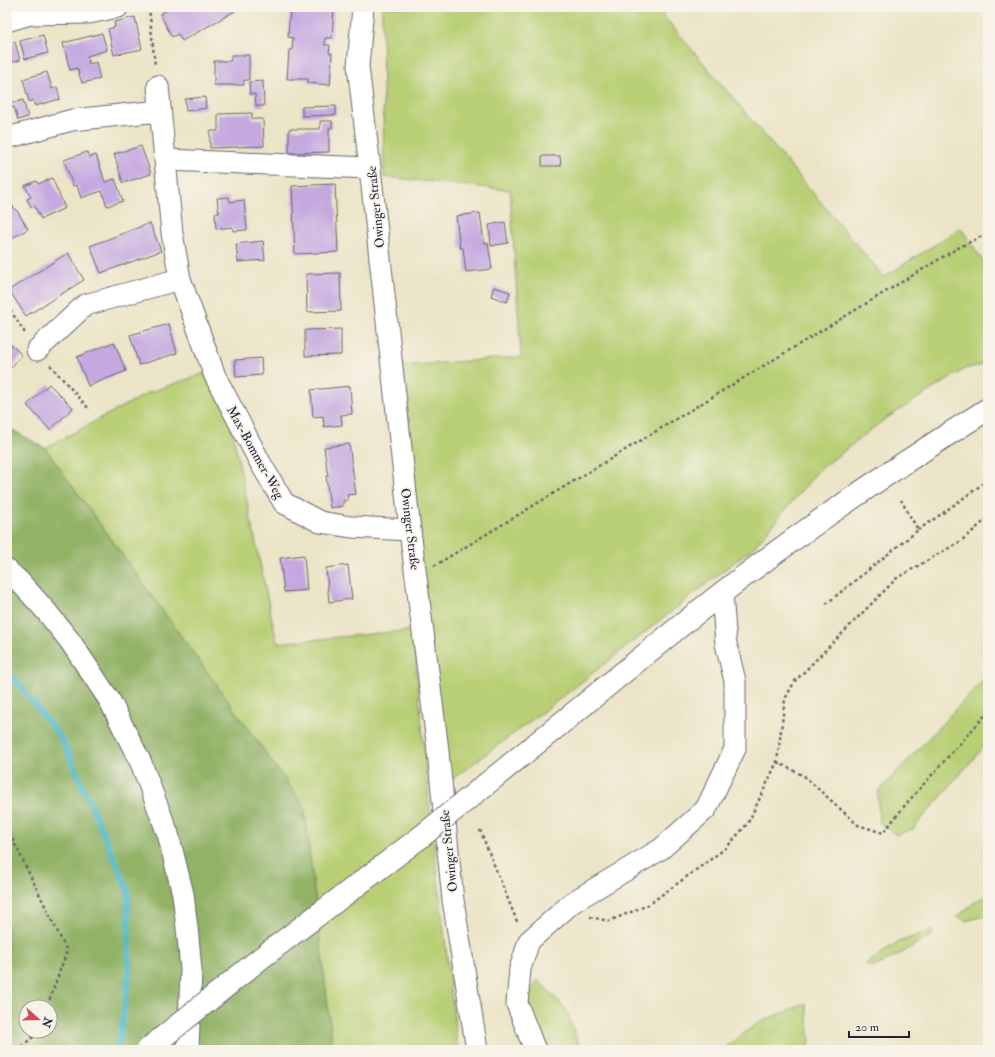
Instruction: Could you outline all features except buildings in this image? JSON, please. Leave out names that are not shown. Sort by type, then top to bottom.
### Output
[{"type":"main road","points":[[147,1050],[261,958],[422,836],[722,593],[919,452],[988,409]]},
{"type":"street","points":[[7,21],[29,11],[89,14],[118,7]]},
{"type":"street","name":"Owinger Straße","points":[[363,7],[358,66],[410,530],[436,734],[453,900],[477,1050]]},
{"type":"street","name":"Max-Bommer-Weg","points":[[158,86],[172,233],[180,279],[215,376],[261,464],[284,503],[320,522],[351,527],[410,530]]},
{"type":"street","points":[[7,138],[72,120],[160,111]]},
{"type":"street","points":[[166,160],[370,168]]},
{"type":"street","points":[[37,350],[85,305],[180,279]]},
{"type":"street","points":[[7,570],[46,611],[92,672],[110,701],[144,770],[168,834],[183,894],[191,970],[188,1050]]},
{"type":"street","points":[[535,1050],[517,1004],[520,968],[529,941],[573,902],[661,849],[706,809],[735,749],[735,680],[726,644],[722,593]]},
{"type":"path","points":[[148,7],[158,86]]},
{"type":"path","points":[[416,576],[451,558],[956,249],[988,233]]},
{"type":"path","points":[[7,305],[37,350],[90,410]]},
{"type":"path","points":[[826,604],[918,530],[943,514],[988,480]]},
{"type":"path","points":[[901,500],[918,530]]},
{"type":"path","points":[[795,680],[897,578],[961,541],[988,518]]},
{"type":"path","points":[[777,762],[804,776],[858,825],[883,833],[906,804],[988,712]]},
{"type":"path","points":[[7,828],[67,951],[50,999]]},
{"type":"path","points":[[480,830],[518,925],[529,941]]},
{"type":"path","points":[[17,1050],[31,1039]]},
{"type":"green space","points":[[382,7],[656,7],[884,277],[961,228],[988,269],[988,363],[965,369],[885,419],[818,471],[755,546],[561,698],[446,784],[400,366],[521,357],[510,190],[384,177]]},
{"type":"green space","points":[[205,373],[228,412],[277,643],[413,630],[428,793],[457,1044],[460,1050],[333,1050],[304,806],[45,448],[148,393]]},
{"type":"green space","points":[[7,427],[45,448],[304,806],[333,1050],[7,1050]]},
{"type":"green space","points":[[988,675],[988,742],[913,829],[896,835],[879,822],[878,792]]},
{"type":"green space","points":[[988,895],[988,915],[966,921],[957,917],[976,901]]},
{"type":"green space","points":[[932,930],[932,935],[900,954],[872,968],[866,964],[896,943]]},
{"type":"green space","points":[[538,980],[566,1009],[581,1050],[545,1050],[533,1026],[528,996]]},
{"type":"green space","points":[[806,1004],[810,1041],[808,1050],[722,1050],[759,1022]]},
{"type":"waterway","points":[[7,669],[63,741],[128,890],[129,975],[118,1050]]}]
